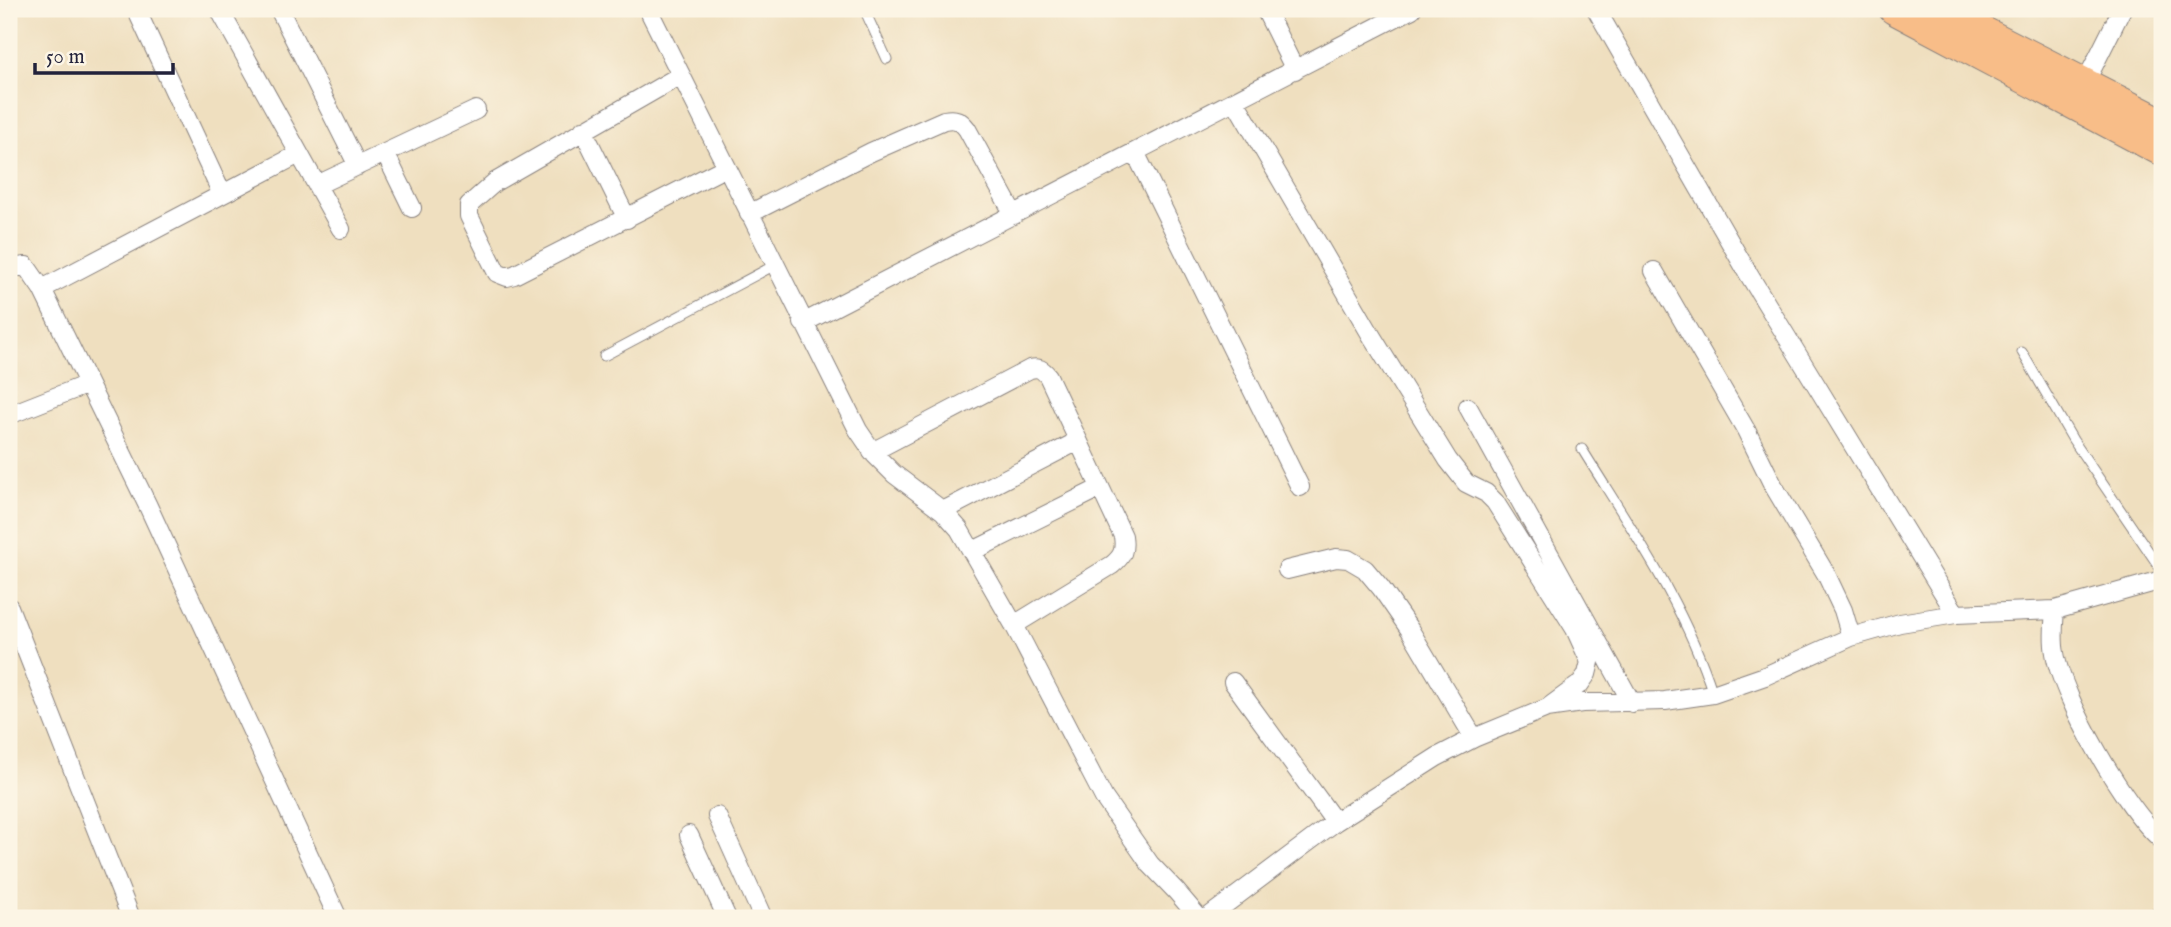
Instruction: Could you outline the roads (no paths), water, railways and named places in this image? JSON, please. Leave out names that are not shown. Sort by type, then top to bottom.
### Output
[{"type":"main road","points":[[1894,9],[2162,151]]},
{"type":"main road","points":[[1939,9],[2161,119]]},
{"type":"street","points":[[136,9],[222,194]]},
{"type":"street","points":[[219,9],[341,229]]},
{"type":"street","points":[[279,9],[358,166]]},
{"type":"street","points":[[648,9],[858,430],[872,452],[894,474],[943,511],[959,529],[1014,625],[1104,797],[1150,864],[1199,918]]},
{"type":"street","points":[[1265,9],[1296,70]]},
{"type":"street","points":[[803,323],[1412,9]]},
{"type":"street","points":[[1596,9],[1749,275],[1956,614]]},
{"type":"street","points":[[2085,83],[2122,9]]},
{"type":"street","points":[[681,75],[477,195],[469,205],[469,216],[491,262],[501,276],[514,275],[726,167]]},
{"type":"street","points":[[1207,918],[1335,822],[1437,757],[1474,738],[1547,708],[1580,684],[1587,674],[1590,662],[1575,629],[1495,502],[1486,493],[1466,483],[1448,460],[1371,335],[1236,101]]},
{"type":"street","points":[[317,185],[476,110]]},
{"type":"street","points":[[750,214],[871,152],[953,118],[960,120],[967,129],[1014,215]]},
{"type":"street","points":[[583,131],[626,219]]},
{"type":"street","points":[[1135,152],[1300,487]]},
{"type":"street","points":[[385,153],[412,208]]},
{"type":"street","points":[[42,289],[299,154]]},
{"type":"street","points":[[9,268],[26,266],[42,289],[148,506],[338,918]]},
{"type":"street","points":[[1654,271],[1746,430],[1773,485],[1826,574],[1843,610],[1851,637]]},
{"type":"street","points":[[872,452],[1037,368],[1048,376],[1123,536],[1125,548],[1121,558],[1087,582],[1014,625]]},
{"type":"street","points":[[9,415],[88,384]]},
{"type":"street","points":[[1468,407],[1632,703]]},
{"type":"street","points":[[943,511],[1078,441]]},
{"type":"street","points":[[973,551],[1100,488]]},
{"type":"street","points":[[1287,570],[1336,558],[1348,559],[1365,569],[1410,630],[1474,738]]},
{"type":"street","points":[[1547,708],[1582,703],[1665,701],[1713,694],[1765,677],[1851,637],[1900,623],[1956,614],[2055,610],[2162,580]]},
{"type":"street","points":[[9,607],[131,918]]},
{"type":"street","points":[[2055,610],[2055,653],[2076,712],[2135,811],[2162,840]]},
{"type":"street","points":[[1233,682],[1335,822]]},
{"type":"street","points":[[717,816],[763,918]]},
{"type":"street","points":[[689,835],[727,918]]},
{"type":"lane","points":[[864,9],[887,59]]},
{"type":"lane","points":[[604,356],[775,265]]},
{"type":"lane","points":[[2022,352],[2073,440],[2162,571]]},
{"type":"lane","points":[[1582,449],[1682,617],[1703,662],[1713,694]]}]
